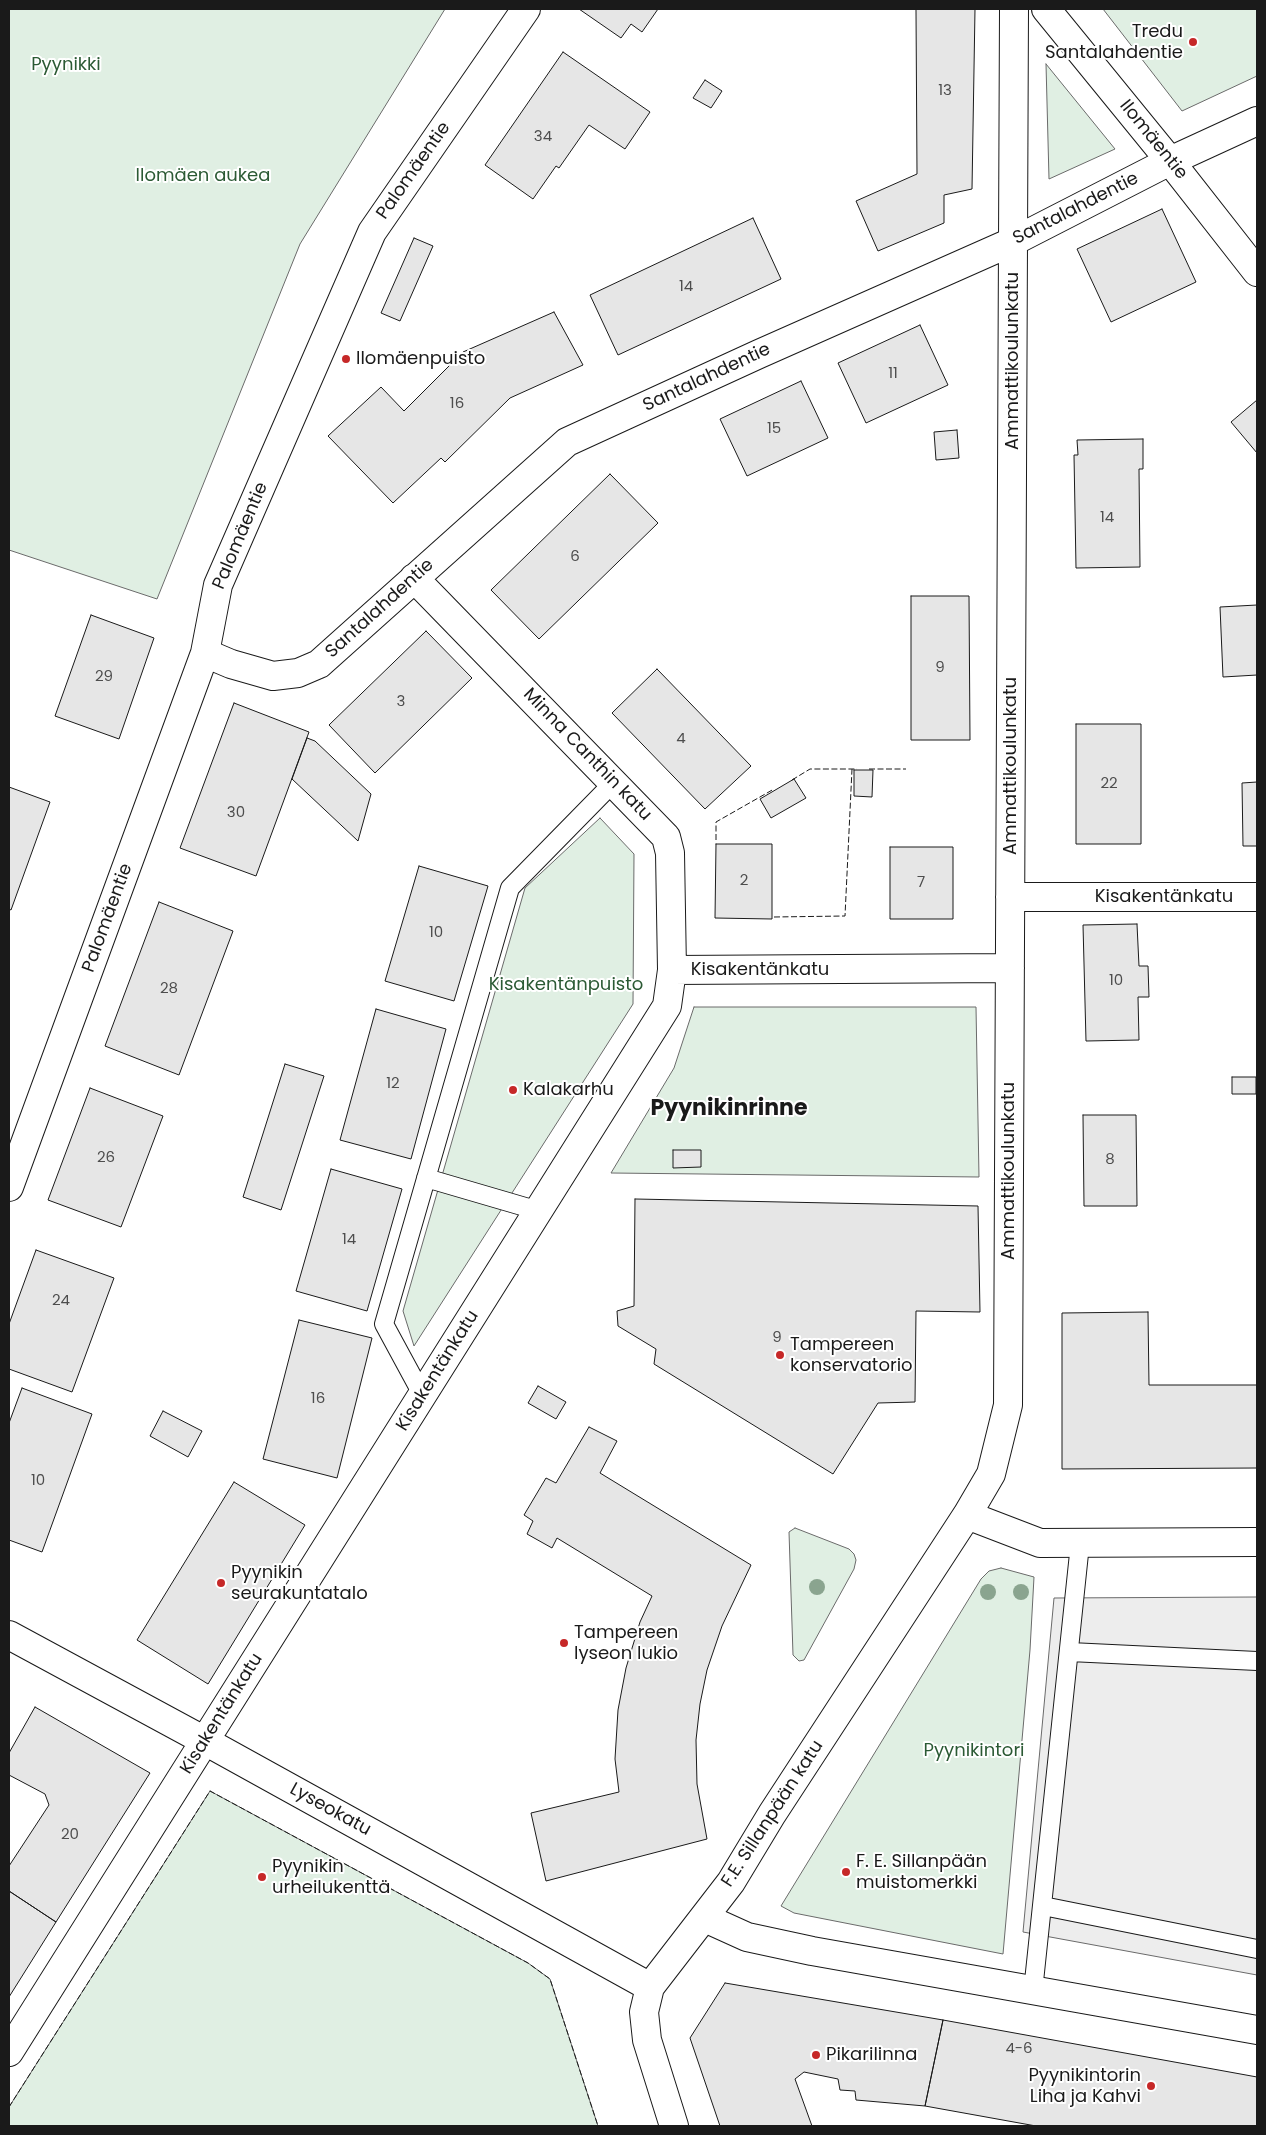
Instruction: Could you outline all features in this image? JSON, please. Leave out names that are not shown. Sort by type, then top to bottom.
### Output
[{"type":"street","name":"Palomäentie","points":[[9,1188],[205,653],[218,585],[321,353],[372,232],[526,9]]},
{"type":"street","name":"Ammattikoulunkatu","points":[[967,1514],[991,1474],[1008,1406],[1014,9]]},
{"type":"street","name":"Ilomäentie","points":[[1046,9],[1170,161],[1257,272]]},
{"type":"street","name":"Santalahdentie","points":[[205,653],[232,664],[273,676],[298,673],[319,664],[567,442],[759,354],[1014,241],[1170,161],[1257,122]]},
{"type":"street","name":"Minna Canthin katu","points":[[414,578],[666,837],[670,852],[672,970]]},
{"type":"street","name":"Kisakentänkatu","points":[[1010,897],[1257,897]]},
{"type":"street","name":"Kisakentänkatu","points":[[9,2052],[667,1006],[672,970],[1010,968]]},
{"type":"street","points":[[967,1514],[1040,1543],[1257,1542]]},
{"type":"street","name":"F.E. Sillanpään katu","points":[[674,2126],[647,2040],[644,2012],[650,1987],[731,1882],[772,1814],[967,1514]]},
{"type":"street","name":"Lyseokatu","points":[[9,1635],[650,1987]]},
{"type":"street","points":[[705,1918],[747,1937],[775,1943],[1257,2030]]},
{"type":"lane","points":[[423,1396],[384,1324],[510,888],[613,783]]},
{"type":"lane","points":[[426,1178],[539,1211]]},
{"type":"lane","points":[[1033,1991],[1080,1544]]},
{"type":"lane","points":[[1070,1652],[1257,1661]]},
{"type":"lane","points":[[1042,1906],[1257,1949]]},
{"type":"green space","name":"Ilomäen aukea","points":[[9,9],[445,9],[300,244],[157,599],[9,550]]},
{"type":"green space","name":"Tredu Santalahdentie","points":[[1103,9],[1257,9],[1257,76],[1182,111]]},
{"type":"green space","points":[[1046,64],[1115,149],[1049,179]]},
{"type":"green space","name":"Kisakentänpuisto","points":[[600,818],[634,854],[633,1004],[414,1346],[403,1311],[525,888]]},
{"type":"green space","points":[[694,1007],[976,1007],[979,1177],[611,1173],[674,1068]]},
{"type":"green space","points":[[795,1528],[849,1549],[854,1554],[856,1560],[854,1569],[804,1660],[799,1661],[793,1655],[789,1532]]},
{"type":"green space","points":[[1001,1568],[1034,1577],[1030,1650],[1003,1954],[794,1913],[781,1906],[981,1579],[989,1571]]},
{"type":"green space","name":"Pyynikin urheilukenttä","points":[[210,1791],[528,1963],[550,1979],[598,2126],[9,2126],[9,2107]]},
{"type":"shaded area","name":"Pyynikintori","points":[[1257,1597],[1257,1975],[1023,1932],[1054,1598]]},
{"type":"building","points":[[579,9],[658,9],[642,32],[631,24],[621,38]]},
{"type":"building","points":[[916,9],[975,9],[972,189],[944,195],[944,223],[878,251],[856,201],[917,174]]},
{"type":"building","points":[[563,52],[650,112],[625,149],[589,125],[559,168],[556,166],[533,199],[485,165]]},
{"type":"building","points":[[705,80],[722,91],[711,108],[693,98]]},
{"type":"building","points":[[1162,209],[1196,282],[1111,322],[1077,249]]},
{"type":"building","points":[[753,218],[781,279],[618,355],[590,295]]},
{"type":"building","points":[[414,238],[433,246],[400,321],[381,313]]},
{"type":"building","points":[[554,312],[583,365],[510,398],[445,462],[441,458],[393,503],[328,436],[381,387],[404,411],[463,352]]},
{"type":"building","points":[[920,325],[948,385],[866,423],[838,363]]},
{"type":"building","points":[[801,381],[828,438],[747,476],[720,419]]},
{"type":"building","points":[[1257,400],[1257,453],[1231,422]]},
{"type":"building","points":[[957,430],[959,458],[936,460],[934,432]]},
{"type":"building","points":[[1143,439],[1143,469],[1139,469],[1140,567],[1076,568],[1074,455],[1078,455],[1077,440]]},
{"type":"building","points":[[610,474],[658,523],[539,639],[491,590]]},
{"type":"building","points":[[911,596],[969,596],[970,740],[911,740]]},
{"type":"building","points":[[1257,605],[1257,675],[1223,677],[1220,607]]},
{"type":"building","points":[[91,615],[154,638],[119,739],[55,716]]},
{"type":"building","points":[[426,631],[472,678],[375,773],[329,725]]},
{"type":"building","points":[[657,669],[751,766],[705,809],[612,713]]},
{"type":"building","points":[[234,703],[309,732],[256,876],[180,848]]},
{"type":"building","points":[[1076,724],[1141,724],[1141,844],[1076,844]]},
{"type":"building","points":[[307,738],[315,741],[371,794],[358,841],[292,779]]},
{"type":"building","points":[[854,770],[873,770],[872,797],[854,796]]},
{"type":"building","points":[[794,779],[806,798],[771,818],[760,799]]},
{"type":"building","points":[[1257,782],[1257,846],[1243,846],[1242,783]]},
{"type":"building","points":[[9,787],[50,802],[11,910],[9,909]]},
{"type":"building","points":[[716,844],[772,844],[772,919],[715,918]]},
{"type":"building","points":[[890,847],[953,847],[953,919],[890,919]]},
{"type":"building","points":[[419,866],[488,886],[454,1001],[385,981]]},
{"type":"building","points":[[159,902],[233,931],[179,1075],[105,1046]]},
{"type":"building","points":[[1137,924],[1139,966],[1148,966],[1149,997],[1138,997],[1139,1040],[1086,1041],[1083,925]]},
{"type":"building","points":[[376,1009],[446,1029],[411,1159],[340,1140]]},
{"type":"building","points":[[285,1064],[324,1076],[281,1210],[243,1197]]},
{"type":"building","points":[[1232,1077],[1256,1077],[1256,1094],[1232,1094]]},
{"type":"building","points":[[90,1088],[163,1116],[121,1227],[48,1200]]},
{"type":"building","points":[[1083,1115],[1136,1115],[1137,1206],[1084,1206]]},
{"type":"building","points":[[673,1150],[701,1150],[701,1167],[673,1168]]},
{"type":"building","points":[[331,1169],[402,1189],[367,1311],[296,1291]]},
{"type":"building","points":[[635,1199],[978,1206],[980,1312],[916,1311],[915,1402],[878,1403],[833,1474],[654,1364],[656,1349],[618,1326],[617,1311],[634,1306]]},
{"type":"building","points":[[36,1250],[114,1278],[72,1392],[9,1369],[9,1324]]},
{"type":"building","points":[[1148,1312],[1149,1385],[1257,1385],[1257,1468],[1062,1469],[1062,1313]]},
{"type":"building","points":[[299,1320],[372,1338],[337,1478],[263,1459]]},
{"type":"building","points":[[538,1386],[566,1402],[556,1419],[528,1403]]},
{"type":"building","points":[[22,1388],[92,1414],[42,1552],[9,1540],[9,1423]]},
{"type":"building","points":[[163,1411],[202,1431],[188,1457],[150,1436]]},
{"type":"building","points":[[589,1427],[617,1441],[600,1473],[751,1565],[722,1626],[707,1670],[700,1704],[696,1740],[697,1784],[707,1839],[546,1881],[531,1813],[619,1792],[615,1759],[618,1710],[626,1668],[640,1622],[652,1596],[557,1538],[552,1548],[527,1534],[533,1521],[524,1515],[546,1478],[556,1483]]},
{"type":"building","name":"Pyynikin seurakuntatalo","points":[[234,1482],[305,1525],[208,1684],[137,1640]]},
{"type":"building","points":[[35,1707],[150,1773],[56,1922],[9,1891],[9,1866],[49,1805],[45,1794],[9,1775],[9,1753]]},
{"type":"building","points":[[9,1891],[56,1922],[9,1997]]},
{"type":"building","name":"Pikarilinna","points":[[725,1983],[943,2020],[925,2106],[856,2100],[855,2091],[840,2090],[838,2079],[804,2072],[795,2079],[812,2126],[720,2126],[690,2038]]},
{"type":"building","points":[[943,2020],[1257,2077],[1257,2126],[1036,2126],[925,2106]]},
{"type":"fence","points":[[792,780],[810,769],[857,769]]},
{"type":"fence","points":[[774,917],[845,916],[852,769]]},
{"type":"fence","points":[[869,769],[906,769]]},
{"type":"fence","points":[[716,840],[716,822],[774,789]]},
{"type":"fence","points":[[9,2107],[210,1791],[528,1963],[550,1979],[598,2126]]},
{"type":"place","name":"Tredu Santalahdentie","points":[[1193,42]]},
{"type":"place","name":"Ilomäenpuisto","points":[[346,359]]},
{"type":"place","name":"Kalakarhu","points":[[513,1090]]},
{"type":"place","name":"Tampereen konservatorio","points":[[780,1355]]},
{"type":"place","name":"Pyynikin seurakuntatalo","points":[[221,1583]]},
{"type":"place","name":"Tampereen lyseon lukio","points":[[564,1643]]},
{"type":"place","name":"F. E. Sillanpään muistomerkki","points":[[846,1872]]},
{"type":"place","name":"Pyynikin urheilukenttä","points":[[262,1877]]},
{"type":"place","name":"Pikarilinna","points":[[816,2055]]},
{"type":"place","name":"Pyynikintorin Liha ja Kahvi","points":[[1151,2086]]},
{"type":"district","name":"Pyynikinrinne","points":[[729,1109]]},
{"type":"park label","name":"Pyynikki","points":[[66,65]]}]
